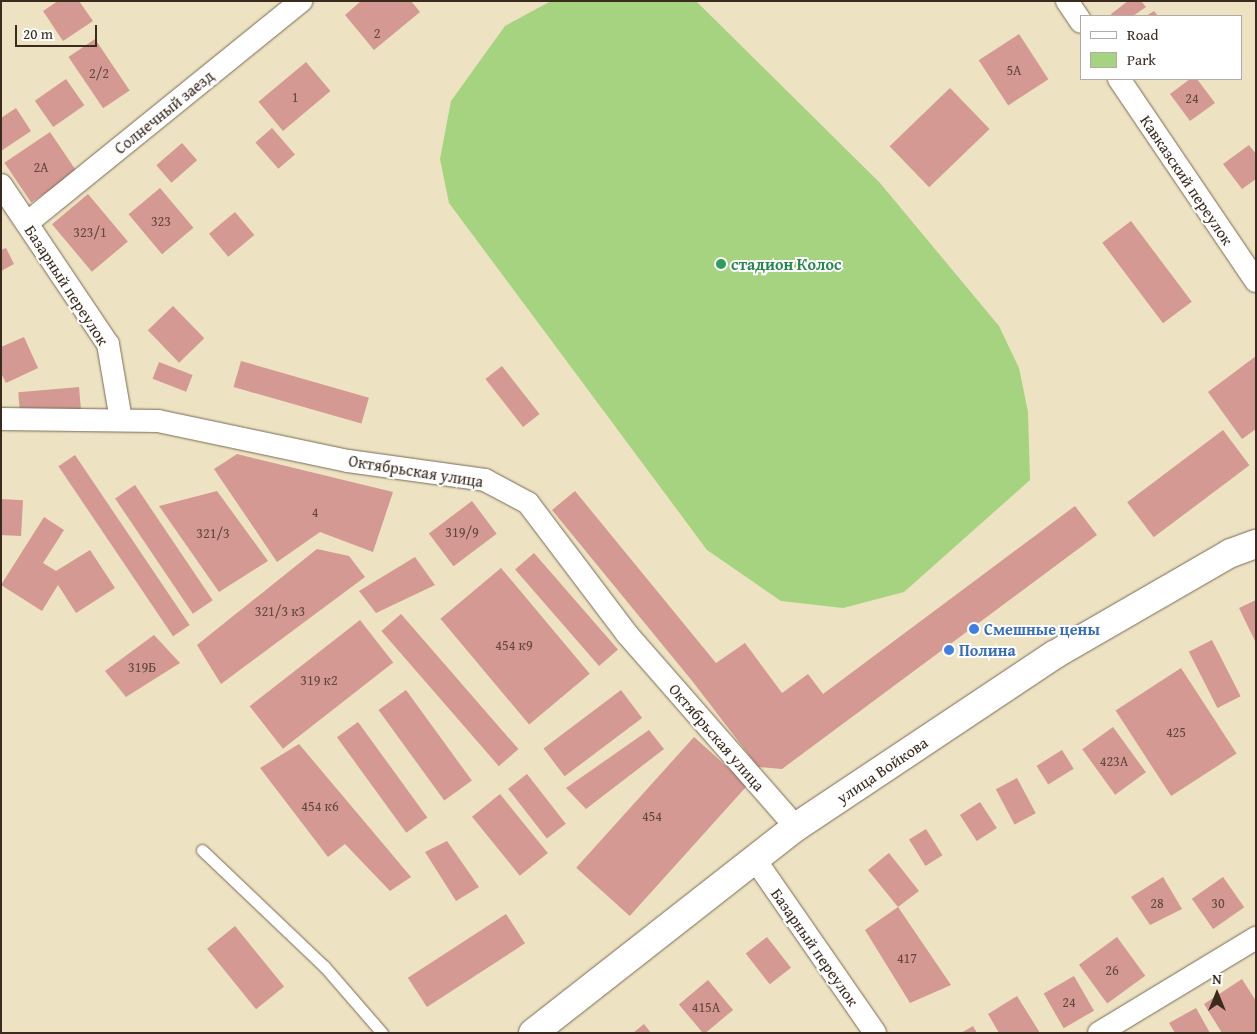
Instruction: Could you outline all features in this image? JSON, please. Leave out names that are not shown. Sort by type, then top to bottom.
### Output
[{"type":"street","name":"Солнечный заезд","points":[[27,223],[301,1]]},
{"type":"street","points":[[1066,1],[1080,21]]},
{"type":"street","name":"Кавказский переулок","points":[[1120,80],[1256,281]]},
{"type":"street","name":"Базарный переулок","points":[[1,185],[108,344],[121,420]]},
{"type":"street","name":"Октябрьская улица","points":[[1,419],[158,421],[348,461],[485,480],[528,503],[627,634],[796,827]]},
{"type":"street","name":"улица Войкова","points":[[533,1033],[756,861],[796,827],[1054,655],[1231,553],[1256,544]]},
{"type":"street","name":"Базарный переулок","points":[[756,861],[875,1033]]},
{"type":"street","points":[[1099,1033],[1256,938]]},
{"type":"lane","points":[[202,850],[324,966],[382,1033]]},
{"type":"green space","name":"стадион Колос","points":[[551,1],[696,1],[880,183],[999,326],[1019,368],[1028,412],[1030,480],[904,592],[843,608],[781,601],[707,550],[449,203],[440,159],[451,101],[505,26]]},
{"type":"building","points":[[58,1],[79,1],[93,21],[63,41],[43,11]]},
{"type":"building","points":[[361,1],[411,1],[420,12],[374,50],[345,15]]},
{"type":"building","points":[[1128,1],[1141,1],[1146,7],[1134,15],[1111,14]]},
{"type":"building","points":[[1154,11],[1157,15],[1148,15]]},
{"type":"building","points":[[1019,34],[1048,79],[1008,105],[979,60]]},
{"type":"building","points":[[95,39],[130,90],[103,108],[68,57]]},
{"type":"building","points":[[306,62],[330,91],[283,131],[259,102]]},
{"type":"building","points":[[66,79],[84,105],[53,127],[35,101]]},
{"type":"building","points":[[1189,80],[1198,80],[1215,103],[1190,121],[1170,94]]},
{"type":"building","points":[[950,88],[990,129],[929,187],[890,146]]},
{"type":"building","points":[[16,108],[31,131],[1,151],[1,118]]},
{"type":"building","points":[[272,128],[295,154],[278,169],[255,142]]},
{"type":"building","points":[[50,132],[77,172],[31,203],[4,163]]},
{"type":"building","points":[[182,143],[197,160],[171,183],[156,165]]},
{"type":"building","points":[[1249,145],[1256,154],[1256,179],[1242,189],[1223,164]]},
{"type":"building","points":[[160,188],[193,228],[162,254],[129,214]]},
{"type":"building","points":[[88,194],[128,241],[92,272],[52,224]]},
{"type":"building","points":[[235,212],[254,235],[228,257],[209,234]]},
{"type":"building","points":[[1131,221],[1192,302],[1163,323],[1102,243]]},
{"type":"building","points":[[6,248],[14,264],[1,271],[1,250]]},
{"type":"building","points":[[173,306],[204,338],[179,363],[148,330]]},
{"type":"building","points":[[24,337],[38,368],[6,383],[1,373],[1,347]]},
{"type":"building","points":[[1256,356],[1256,429],[1242,439],[1208,392]]},
{"type":"building","points":[[241,361],[369,398],[361,424],[234,387]]},
{"type":"building","points":[[159,362],[193,375],[186,392],[153,379]]},
{"type":"building","points":[[502,366],[540,414],[523,427],[485,379]]},
{"type":"building","points":[[79,387],[81,411],[20,416],[18,392]]},
{"type":"building","points":[[1223,430],[1249,465],[1154,537],[1127,502]]},
{"type":"building","points":[[237,454],[393,492],[373,552],[320,532],[277,562],[214,469]]},
{"type":"building","points":[[75,455],[190,625],[173,636],[58,466]]},
{"type":"building","points":[[135,485],[213,600],[193,614],[115,498]]},
{"type":"building","points":[[217,491],[268,561],[219,592],[159,506]]},
{"type":"building","points":[[575,491],[716,663],[745,643],[782,693],[808,674],[823,694],[1075,506],[1097,535],[782,769],[758,767],[693,682],[552,510]]},
{"type":"building","points":[[1,499],[23,500],[21,536],[1,535]]},
{"type":"building","points":[[472,501],[497,534],[454,566],[429,533]]},
{"type":"building","points":[[44,517],[64,530],[43,563],[56,571],[90,550],[115,588],[76,613],[58,585],[42,611],[1,585]]},
{"type":"building","points":[[317,549],[349,556],[365,577],[221,684],[197,645]]},
{"type":"building","points":[[534,553],[618,650],[599,666],[515,569]]},
{"type":"building","points":[[415,557],[435,585],[376,613],[359,591]]},
{"type":"building","points":[[501,568],[590,674],[529,724],[440,619]]},
{"type":"building","points":[[1256,600],[1256,643],[1239,608]]},
{"type":"building","points":[[401,614],[518,749],[499,766],[381,631]]},
{"type":"building","points":[[360,620],[393,663],[283,749],[250,706]]},
{"type":"building","points":[[154,635],[180,663],[126,697],[105,671]]},
{"type":"building","points":[[1212,640],[1241,696],[1217,708],[1189,652]]},
{"type":"building","points":[[1181,668],[1237,754],[1171,796],[1116,710]]},
{"type":"building","points":[[406,690],[472,781],[444,801],[378,710]]},
{"type":"building","points":[[621,690],[642,718],[565,776],[544,748]]},
{"type":"building","points":[[358,722],[427,817],[406,833],[337,737]]},
{"type":"building","points":[[1113,727],[1146,772],[1115,795],[1082,749]]},
{"type":"building","points":[[649,730],[664,749],[586,809],[566,788]]},
{"type":"building","points":[[694,737],[748,785],[630,916],[576,868]]},
{"type":"building","points":[[299,744],[411,877],[390,891],[345,844],[328,857],[260,768]]},
{"type":"building","points":[[1062,750],[1074,769],[1048,785],[1037,766]]},
{"type":"building","points":[[527,774],[566,824],[547,838],[508,789]]},
{"type":"building","points":[[1017,778],[1036,813],[1015,825],[996,789]]},
{"type":"building","points":[[500,794],[548,853],[520,876],[472,817]]},
{"type":"building","points":[[980,802],[997,828],[977,841],[960,815]]},
{"type":"building","points":[[926,829],[942,855],[925,866],[909,840]]},
{"type":"building","points":[[447,841],[479,887],[456,901],[425,852]]},
{"type":"building","points":[[889,853],[919,891],[898,907],[868,870]]},
{"type":"building","points":[[1163,877],[1182,909],[1150,925],[1131,897]]},
{"type":"building","points":[[1223,877],[1244,907],[1213,929],[1192,899]]},
{"type":"building","points":[[898,907],[951,985],[910,1003],[865,930]]},
{"type":"building","points":[[506,914],[525,943],[427,1007],[408,978]]},
{"type":"building","points":[[235,926],[284,987],[256,1009],[207,949]]},
{"type":"building","points":[[767,937],[791,968],[770,984],[746,954]]},
{"type":"building","points":[[1117,937],[1145,976],[1107,1003],[1079,965]]},
{"type":"building","points":[[1074,976],[1094,1011],[1064,1028],[1044,993]]},
{"type":"building","points":[[1242,979],[1256,1001],[1256,1033],[1222,1033],[1204,1004]]},
{"type":"building","points":[[708,980],[733,1010],[706,1033],[703,1033],[679,1004]]},
{"type":"building","points":[[1017,996],[1040,1033],[999,1033],[988,1014]]},
{"type":"building","points":[[1196,1008],[1210,1033],[1175,1033],[1169,1023]]},
{"type":"building","points":[[644,1024],[651,1033],[633,1033]]},
{"type":"building","points":[[973,1026],[977,1033],[961,1033]]},
{"type":"place","name":"стадион Колос","points":[[721,264]]},
{"type":"place","name":"Смешные цены","points":[[974,629]]},
{"type":"place","name":"Полина","points":[[949,650]]}]
